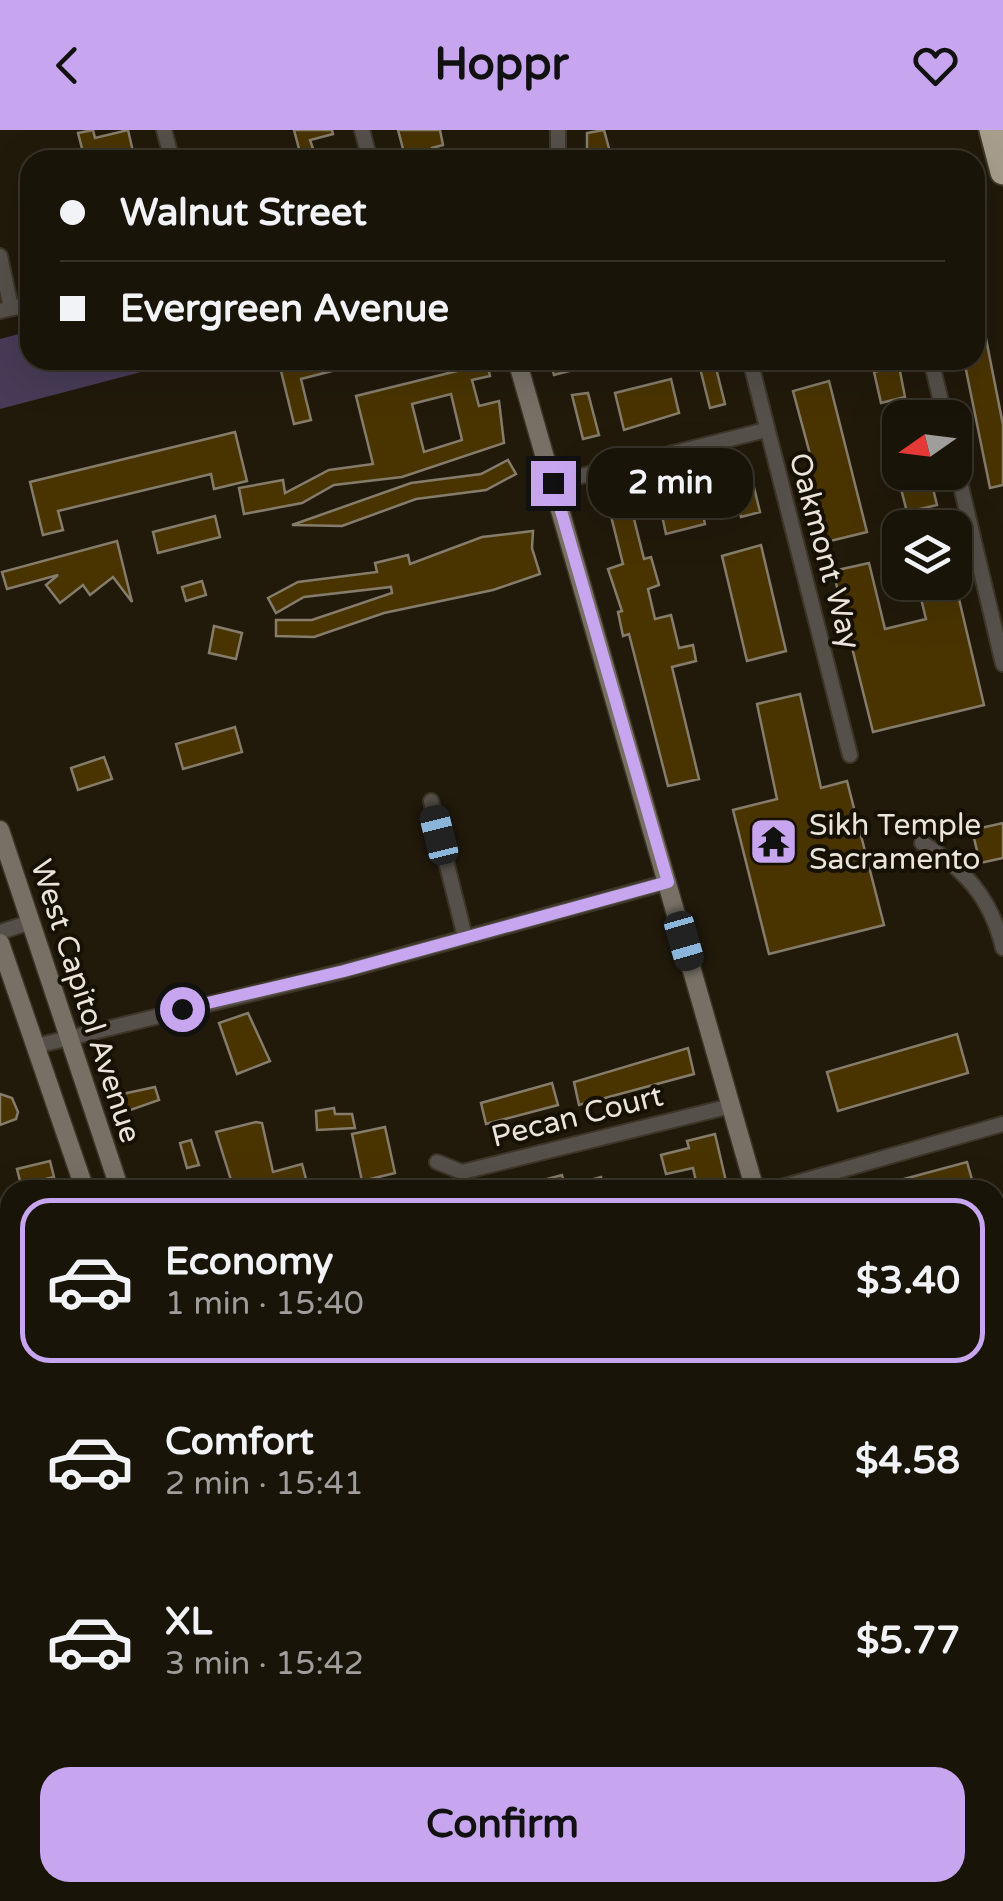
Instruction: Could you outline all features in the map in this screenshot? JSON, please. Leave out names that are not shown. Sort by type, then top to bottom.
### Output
[{"type":"highway","points":[[992,130],[1003,172]]},
{"type":"street","points":[[0,256],[6,310]]},
{"type":"street","points":[[520,370],[751,1180]]},
{"type":"street","name":"Oakmont Way","points":[[752,370],[850,755]]},
{"type":"street","points":[[933,370],[941,400]]},
{"type":"street","points":[[553,483],[766,430]]},
{"type":"street","points":[[962,490],[1003,664]]},
{"type":"street","points":[[431,801],[465,937]]},
{"type":"street","name":"West Capitol Avenue","points":[[0,830],[117,1180]]},
{"type":"street","points":[[922,843],[965,873],[984,896],[1003,948]]},
{"type":"street","points":[[36,1046],[668,882]]},
{"type":"street","points":[[0,932],[31,922]]},
{"type":"street","name":"West Capitol Avenue","points":[[0,943],[81,1180]]},
{"type":"street","name":"Pecan Court","points":[[437,1162],[462,1172],[732,1106]]},
{"type":"street","points":[[806,1180],[1003,1124]]},
{"type":"shaded area","points":[[20,334],[20,370],[149,370],[0,409],[0,339]]},
{"type":"building","points":[[93,130],[95,138],[128,130],[133,150],[82,150],[78,133]]},
{"type":"building","points":[[294,130],[332,130],[333,134],[310,140],[314,150],[299,150]]},
{"type":"building","points":[[398,130],[440,130],[443,145],[432,150],[403,150]]},
{"type":"building","points":[[604,130],[609,150],[587,150],[587,133]]},
{"type":"building","points":[[985,333],[1003,425],[1003,485],[990,488],[966,370],[985,370]]},
{"type":"building","points":[[336,370],[301,379],[311,420],[294,424],[281,371]]},
{"type":"building","points":[[461,370],[488,370],[490,376],[472,380],[479,406],[499,401],[504,443],[402,477],[334,485],[302,503],[244,514],[239,488],[283,480],[285,493],[329,470],[373,464],[356,396]],"holes":[[[451,394],[462,440],[424,452],[412,404]]]},
{"type":"building","points":[[700,370],[716,370],[725,404],[710,408]]},
{"type":"building","points":[[900,370],[905,397],[881,403],[874,372]]},
{"type":"building","points":[[671,379],[679,413],[624,430],[615,393]]},
{"type":"building","points":[[829,381],[867,532],[826,542],[808,471],[814,469],[793,391]]},
{"type":"building","points":[[588,393],[599,435],[583,439],[572,395]]},
{"type":"building","points":[[235,432],[247,481],[214,489],[211,474],[58,511],[63,530],[43,535],[30,482]]},
{"type":"building","points":[[508,460],[516,474],[486,490],[416,499],[342,526],[292,525],[411,483],[481,474]]},
{"type":"building","points":[[749,467],[760,512],[741,517],[735,495],[710,501],[704,478]]},
{"type":"building","points":[[901,490],[933,490],[937,505],[906,510]]},
{"type":"building","points":[[628,495],[644,559],[651,557],[659,585],[648,589],[655,619],[671,615],[679,648],[693,645],[696,661],[672,667],[699,779],[668,786],[629,634],[623,636],[618,612],[622,611],[608,569],[623,564],[607,500]]},
{"type":"building","points":[[700,500],[705,524],[666,534],[661,511]]},
{"type":"building","points":[[215,516],[220,537],[158,553],[153,532]]},
{"type":"building","points":[[533,531],[532,548],[540,574],[493,590],[384,613],[314,637],[276,636],[276,620],[312,620],[392,593],[391,587],[304,597],[276,613],[268,598],[298,582],[377,572],[375,563],[408,555],[410,564],[482,537]]},
{"type":"building","points":[[117,541],[132,602],[113,577],[90,595],[83,585],[60,603],[46,585],[58,575],[7,589],[2,572]]},
{"type":"building","points":[[761,545],[786,651],[747,661],[722,556]]},
{"type":"building","points":[[869,563],[885,629],[926,619],[921,600],[959,600],[984,705],[873,732],[833,571]]},
{"type":"building","points":[[202,581],[206,595],[186,601],[182,587]]},
{"type":"building","points":[[214,626],[242,633],[236,659],[209,653]]},
{"type":"building","points":[[800,694],[821,788],[847,781],[884,925],[769,954],[733,810],[777,799],[757,704]]},
{"type":"building","points":[[235,727],[242,752],[183,769],[176,744]]},
{"type":"building","points":[[104,757],[112,779],[78,790],[71,768]]},
{"type":"building","points":[[1003,823],[1003,858],[980,863],[972,830]]},
{"type":"building","points":[[248,1013],[270,1061],[237,1074],[219,1023]]},
{"type":"building","points":[[957,1034],[968,1073],[838,1111],[827,1072]]},
{"type":"building","points":[[688,1048],[694,1074],[579,1105],[574,1082]]},
{"type":"building","points":[[552,1083],[558,1105],[486,1124],[481,1103]]},
{"type":"building","points":[[155,1087],[159,1100],[119,1114],[113,1096]]},
{"type":"building","points":[[0,1094],[12,1098],[18,1112],[16,1119],[0,1125]]},
{"type":"building","points":[[334,1108],[335,1114],[352,1114],[355,1128],[317,1130],[316,1111]]},
{"type":"building","points":[[262,1123],[273,1172],[302,1164],[306,1180],[231,1180],[216,1132]]},
{"type":"building","points":[[385,1127],[395,1173],[362,1180],[352,1134]]},
{"type":"building","points":[[715,1134],[726,1180],[696,1180],[693,1168],[666,1174],[661,1155],[689,1148],[687,1141]]},
{"type":"building","points":[[191,1140],[199,1165],[187,1168],[180,1143]]},
{"type":"building","points":[[50,1161],[54,1177],[20,1180],[17,1169]]},
{"type":"building","points":[[967,1162],[972,1180],[900,1180]]},
{"type":"place","name":"Sikh Temple Sacramento","points":[[774,842]]},
{"type":"route","points":[[182,1009],[344,971],[668,882],[553,483]]}]
